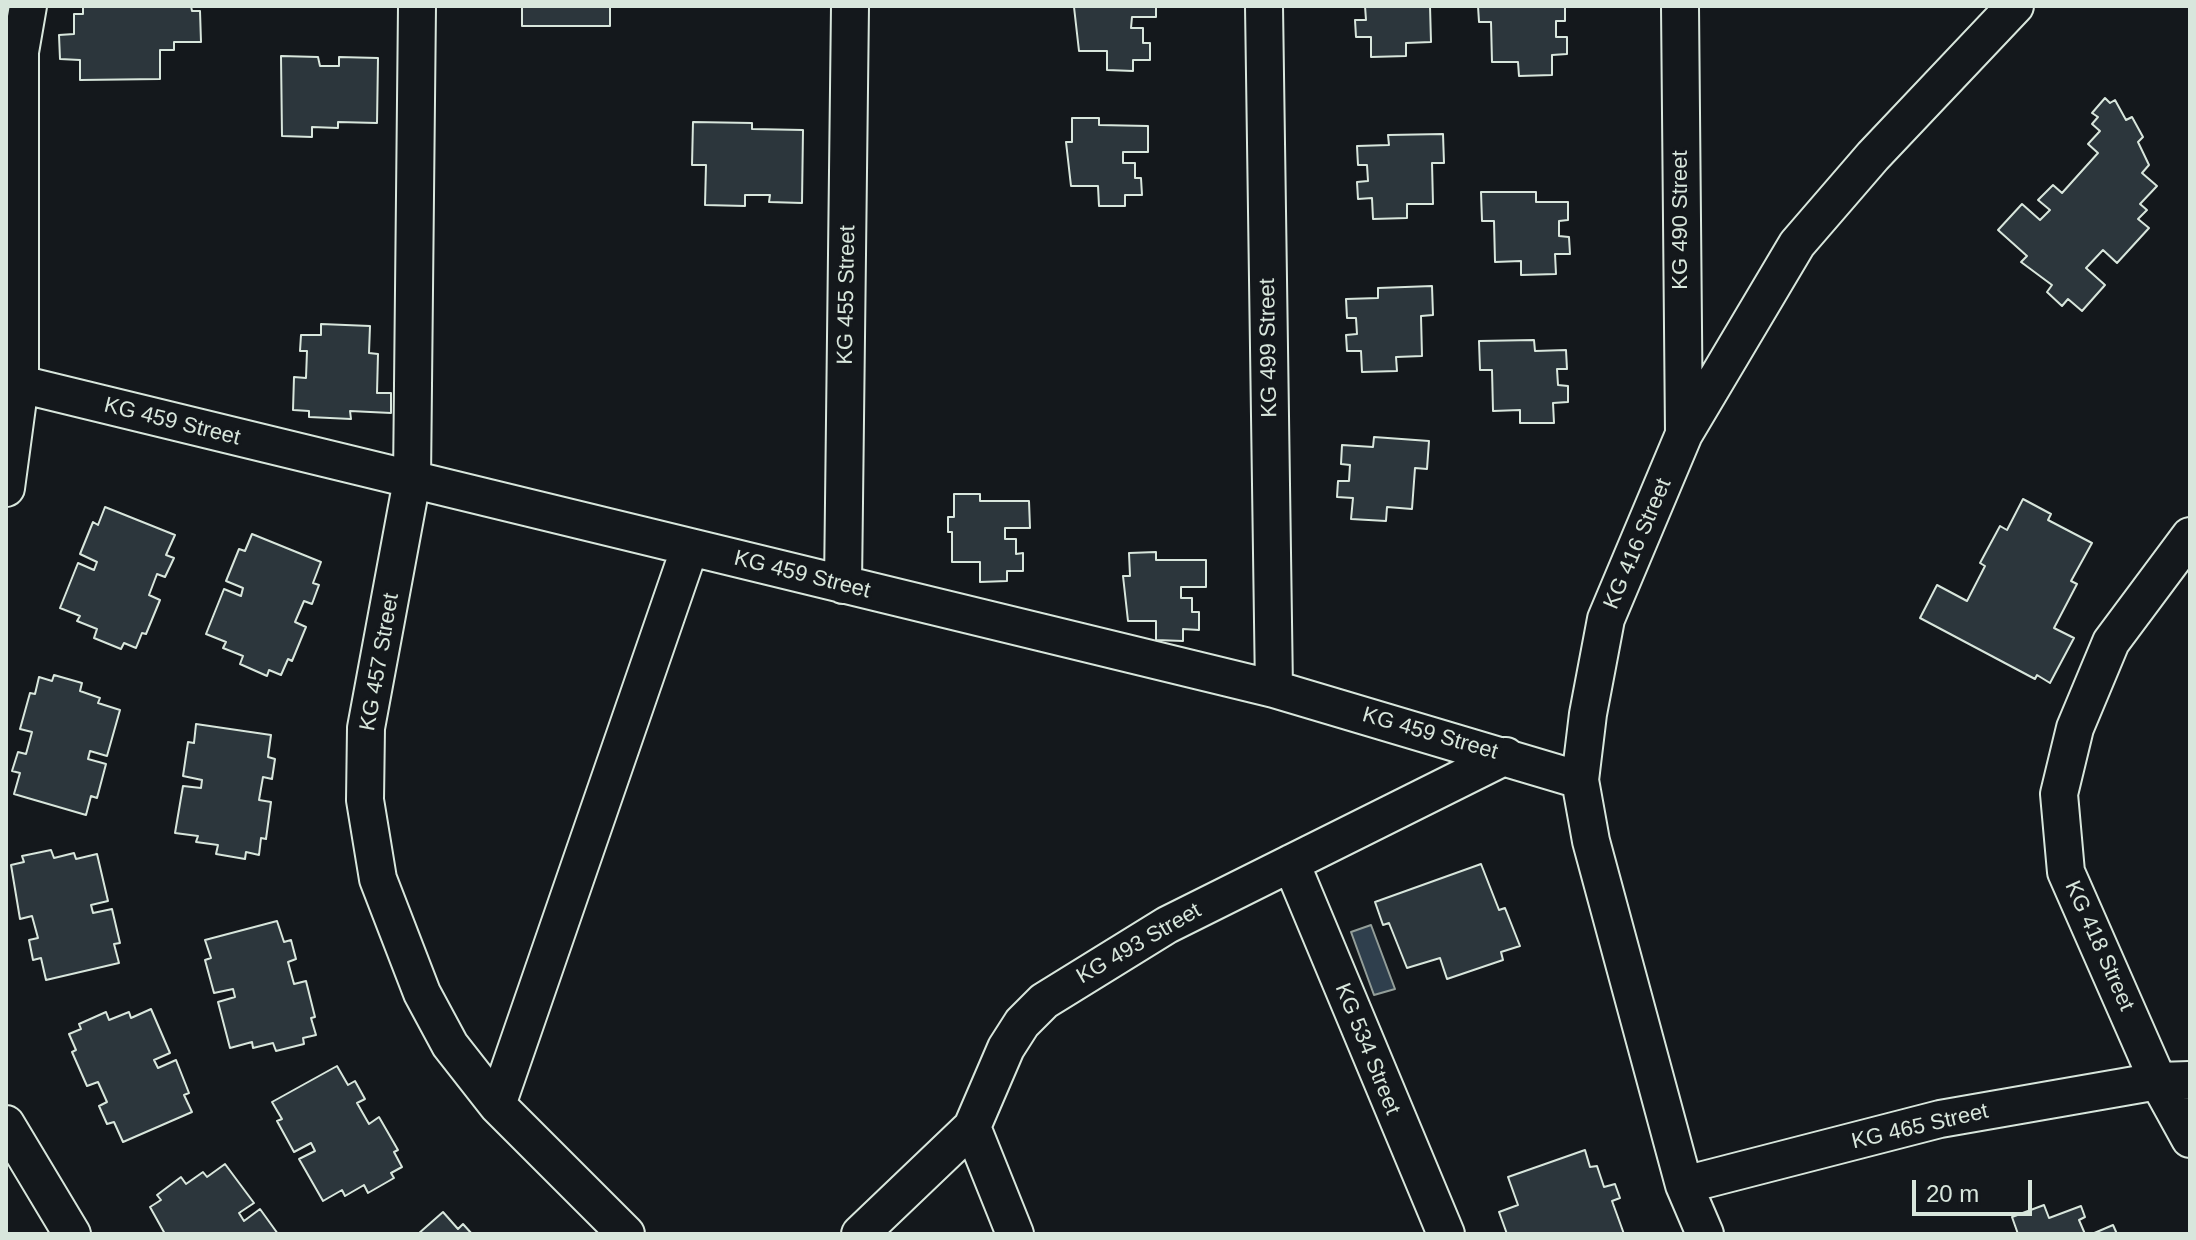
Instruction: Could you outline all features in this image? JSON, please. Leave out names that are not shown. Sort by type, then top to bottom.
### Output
[{"type":"street","points":[[6,488],[20,384],[20,52],[28,6]]},
{"type":"street","name":"KG 457 Street","points":[[417,6],[412,480],[366,728],[365,800],[378,879],[422,993],[450,1045],[497,1105],[626,1234]]},
{"type":"street","name":"KG 455 Street","points":[[843,585],[850,6]]},
{"type":"street","name":"KG 499 Street","points":[[1264,6],[1274,689]]},
{"type":"street","name":"KG 490 Street","points":[[1680,6],[1684,434]]},
{"type":"street","name":"KG 416 Street","points":[[1705,1234],[1684,1185],[1591,841],[1580,780],[1588,714],[1606,619],[1684,434],[1797,244],[1873,156],[2015,6]]},
{"type":"street","name":"KG 459 Street","points":[[20,384],[1274,689],[1580,780]]},
{"type":"street","name":"KG 418 Street","points":[[2190,536],[2111,642],[2075,728],[2059,794],[2066,872],[2174,1080],[2190,1139]]},
{"type":"street","points":[[497,1105],[690,547]]},
{"type":"street","name":"KG 493 Street","points":[[860,1234],[972,1127],[1006,1048],[1022,1023],[1044,1001],[1167,925],[1506,756]]},
{"type":"street","name":"KG 534 Street","points":[[1291,863],[1446,1234]]},
{"type":"street","name":"KG 465 Street","points":[[1684,1185],[1940,1119],[2174,1080]]},
{"type":"street","points":[[972,1127],[1015,1234]]},
{"type":"street","points":[[11,1145],[72,1234]]},
{"type":"water","points":[[1371,925],[1395,989],[1374,995],[1351,932]]},
{"type":"building","points":[[83,6],[191,6],[192,11],[200,11],[201,42],[174,42],[174,50],[160,50],[160,79],[80,80],[80,60],[60,59],[59,35],[74,34],[74,14],[83,14]]},
{"type":"building","points":[[522,6],[610,6],[610,26],[522,26]]},
{"type":"building","points":[[1156,6],[1156,17],[1132,17],[1131,28],[1143,28],[1143,43],[1150,43],[1150,60],[1133,60],[1133,71],[1107,70],[1107,51],[1079,51],[1074,7]]},
{"type":"building","points":[[1365,6],[1430,6],[1431,42],[1406,43],[1406,56],[1371,57],[1371,37],[1356,37],[1355,20],[1366,20]]},
{"type":"building","points":[[1478,6],[1565,6],[1565,21],[1556,21],[1556,37],[1567,37],[1567,54],[1552,55],[1552,75],[1519,76],[1518,62],[1492,62],[1491,22],[1479,22]]},
{"type":"building","points":[[281,56],[318,57],[320,66],[339,66],[339,57],[378,58],[377,123],[338,122],[338,128],[312,127],[312,137],[282,136]]},
{"type":"building","points":[[2105,98],[2110,103],[2115,100],[2126,120],[2132,117],[2143,137],[2138,142],[2149,165],[2142,173],[2157,186],[2140,204],[2147,210],[2138,219],[2149,228],[2117,263],[2103,250],[2086,268],[2105,285],[2082,311],[2068,299],[2062,306],[2047,292],[2052,285],[2021,262],[2027,256],[1998,230],[2022,204],[2040,220],[2050,210],[2038,200],[2053,185],[2062,193],[2098,153],[2088,144],[2100,131],[2092,124],[2098,117],[2092,113]]},
{"type":"building","points":[[1072,118],[1099,118],[1099,125],[1148,126],[1148,152],[1123,152],[1123,163],[1135,163],[1135,178],[1141,178],[1142,195],[1125,195],[1125,206],[1099,206],[1098,186],[1071,186],[1066,142],[1072,142]]},
{"type":"building","points":[[693,122],[752,123],[752,129],[803,130],[802,203],[769,202],[770,195],[745,195],[745,206],[705,205],[706,165],[692,165]]},
{"type":"building","points":[[1443,134],[1444,163],[1432,163],[1433,204],[1407,204],[1407,218],[1373,219],[1372,198],[1358,199],[1357,182],[1368,181],[1367,165],[1358,165],[1357,146],[1389,145],[1388,135]]},
{"type":"building","points":[[1481,192],[1536,192],[1536,202],[1568,202],[1568,220],[1559,221],[1559,236],[1569,237],[1570,254],[1555,254],[1556,274],[1521,275],[1521,261],[1495,262],[1494,221],[1482,221]]},
{"type":"building","points":[[1432,286],[1433,315],[1421,316],[1422,356],[1396,357],[1397,371],[1362,372],[1361,351],[1347,351],[1346,335],[1357,334],[1356,318],[1347,318],[1346,299],[1378,298],[1378,288]]},
{"type":"building","points":[[321,324],[370,326],[369,353],[378,354],[377,393],[391,393],[391,413],[350,411],[351,419],[309,417],[309,411],[293,410],[294,377],[306,378],[307,351],[300,351],[301,335],[321,335]]},
{"type":"building","points":[[1534,340],[1535,351],[1566,350],[1567,369],[1557,369],[1558,385],[1568,386],[1568,402],[1553,403],[1554,423],[1520,423],[1520,410],[1493,411],[1492,370],[1480,370],[1479,341]]},
{"type":"building","points":[[1374,437],[1429,441],[1427,469],[1415,468],[1412,509],[1387,507],[1386,521],[1351,519],[1353,498],[1337,497],[1338,481],[1349,481],[1350,465],[1341,464],[1342,445],[1373,447]]},
{"type":"building","points":[[954,494],[980,494],[980,501],[1029,501],[1030,528],[1005,528],[1005,539],[1016,539],[1016,554],[1023,553],[1023,571],[1007,571],[1007,581],[980,582],[980,562],[952,562],[952,532],[948,532],[948,517],[954,517]]},
{"type":"building","points":[[2023,499],[2051,514],[2048,520],[2092,543],[2071,581],[2077,584],[2054,628],[2074,638],[2050,683],[2037,675],[2035,679],[1920,618],[1937,585],[1967,601],[1985,566],[1980,563],[2000,526],[2007,530]]},
{"type":"building","points":[[105,507],[175,535],[166,555],[174,558],[165,577],[157,574],[149,595],[160,600],[146,634],[142,633],[136,648],[124,643],[121,649],[94,638],[97,629],[77,621],[80,616],[60,608],[78,563],[94,570],[97,562],[80,554],[93,522],[98,525]]},
{"type":"building","points":[[252,534],[321,562],[313,583],[319,585],[312,604],[304,601],[295,622],[306,627],[292,661],[288,659],[281,675],[269,670],[267,676],[240,664],[243,656],[223,648],[226,642],[206,634],[224,589],[241,596],[243,588],[226,581],[239,549],[245,551]]},
{"type":"building","points":[[1156,552],[1156,560],[1206,560],[1206,587],[1181,587],[1181,598],[1192,598],[1192,612],[1199,612],[1199,630],[1183,629],[1183,641],[1156,640],[1156,621],[1128,621],[1123,576],[1130,576],[1129,553]]},
{"type":"building","points":[[54,675],[82,683],[80,691],[100,698],[98,703],[120,710],[107,756],[90,751],[88,759],[106,764],[97,798],[91,796],[86,815],[14,794],[20,773],[12,771],[18,752],[26,754],[32,732],[20,729],[30,693],[35,694],[39,677],[52,681]]},
{"type":"building","points":[[196,724],[271,735],[268,757],[275,759],[272,779],[263,777],[259,800],[271,802],[266,839],[261,838],[259,855],[246,852],[245,859],[216,854],[218,845],[196,842],[198,836],[175,833],[183,786],[201,788],[202,780],[183,776],[188,742],[194,743]]},
{"type":"building","points":[[51,850],[54,858],[74,853],[76,859],[97,854],[108,901],[91,905],[93,913],[112,909],[120,943],[114,944],[119,963],[46,980],[41,958],[33,960],[29,940],[38,938],[32,916],[20,919],[11,865],[24,862],[22,856]]},
{"type":"building","points":[[1481,864],[1499,910],[1505,908],[1520,946],[1501,952],[1503,960],[1447,979],[1440,958],[1407,968],[1389,923],[1383,925],[1375,902]]},
{"type":"building","points":[[277,921],[284,942],[291,940],[296,959],[288,962],[294,984],[306,981],[316,1035],[303,1038],[304,1044],[276,1051],[273,1043],[253,1048],[252,1042],[230,1048],[218,1002],[235,997],[233,989],[214,993],[205,960],[211,958],[205,940]]},
{"type":"building","points":[[151,1009],[170,1053],[154,1060],[158,1068],[176,1060],[189,1093],[184,1095],[192,1112],[123,1142],[114,1122],[107,1124],[99,1106],[107,1102],[98,1082],[87,1086],[72,1052],[76,1050],[69,1034],[81,1029],[79,1024],[106,1012],[109,1020],[129,1012],[131,1018]]},
{"type":"building","points":[[337,1066],[348,1085],[355,1081],[365,1099],[357,1103],[369,1124],[379,1117],[398,1150],[394,1152],[402,1167],[391,1173],[394,1178],[368,1193],[364,1185],[345,1196],[342,1190],[323,1201],[299,1159],[315,1151],[311,1143],[294,1152],[277,1121],[282,1119],[272,1102]]},
{"type":"building","points":[[1585,1150],[1590,1167],[1597,1166],[1604,1187],[1615,1184],[1620,1198],[1612,1201],[1624,1234],[1507,1234],[1499,1212],[1518,1205],[1508,1177]]},
{"type":"building","points":[[225,1164],[254,1203],[239,1213],[244,1221],[260,1209],[278,1234],[165,1234],[150,1207],[161,1200],[157,1195],[181,1177],[186,1184],[203,1172],[207,1177]]},
{"type":"building","points":[[2044,1205],[2049,1218],[2081,1206],[2085,1217],[2079,1220],[2085,1234],[2018,1234],[2012,1217]]},
{"type":"building","points":[[443,1212],[458,1229],[463,1224],[472,1234],[418,1234]]},
{"type":"building","points":[[2113,1225],[2117,1234],[2092,1234]]}]
